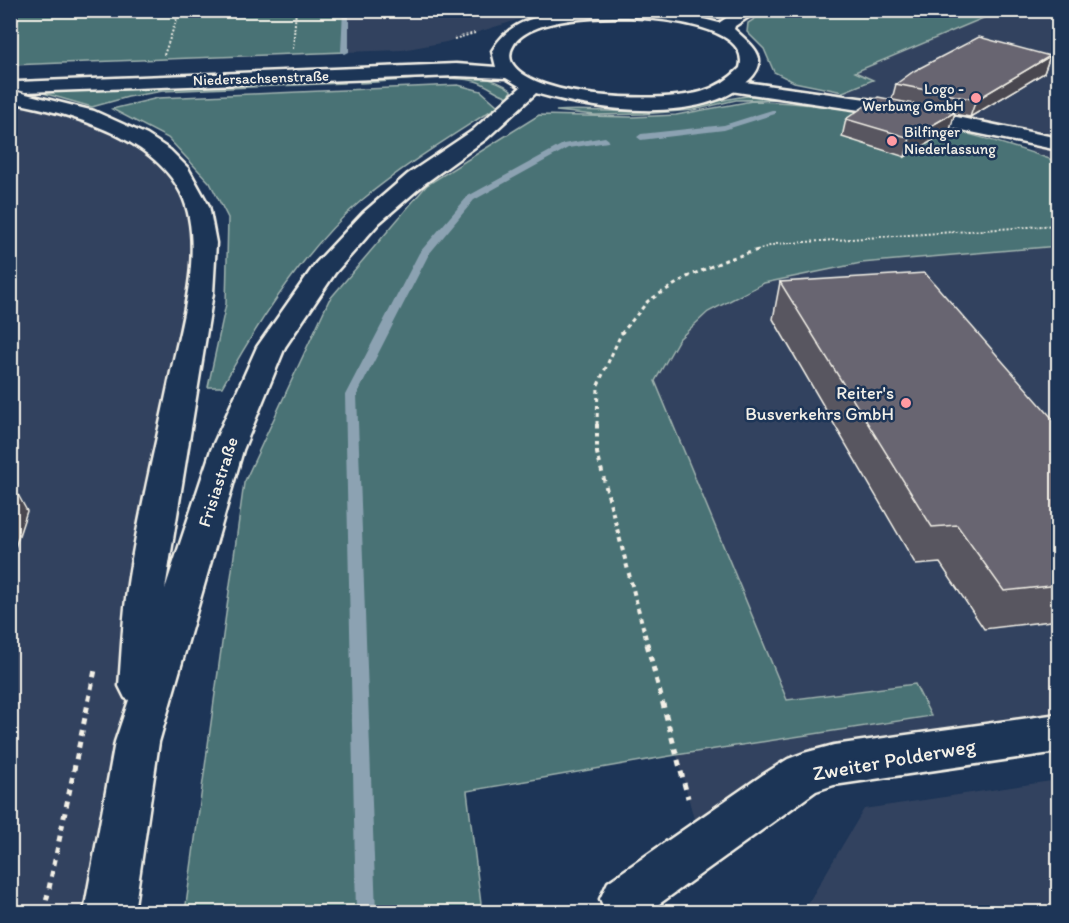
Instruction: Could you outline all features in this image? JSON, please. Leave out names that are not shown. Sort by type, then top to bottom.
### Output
[{"type":"main road","name":"Niedersachsenstraße","points":[[665,15],[697,10]]},
{"type":"main road","points":[[730,35],[726,29],[727,24],[751,10]]},
{"type":"main road","name":"Niedersachsenstraße","points":[[10,73],[292,63],[480,52],[505,43],[517,32],[533,24],[572,13],[606,11],[665,15],[707,25],[730,35],[745,47],[751,62],[747,72],[731,86],[701,97],[670,102],[619,104],[575,99],[533,86],[511,73],[456,70],[10,86]]},
{"type":"main road","points":[[505,43],[501,56],[511,73]]},
{"type":"main road","points":[[747,72],[845,101]]},
{"type":"main road","name":"Frisiastraße","points":[[110,912],[137,742],[227,450],[271,347],[325,268],[371,219],[416,179],[479,135],[533,86]]},
{"type":"main road","points":[[731,86],[845,101],[1055,140]]},
{"type":"main road","points":[[10,96],[51,103],[84,113],[134,137],[171,163],[193,192],[200,216],[204,250],[200,293],[147,579],[137,742]]},
{"type":"main road","name":"Frisiastraße","points":[[479,135],[575,99]]},
{"type":"main road","name":"Zweiter Polderweg","points":[[625,899],[780,789],[814,771],[834,765],[1059,733]]},
{"type":"path","points":[[163,58],[180,10]]},
{"type":"path","points":[[292,63],[296,10]]},
{"type":"path","points":[[701,845],[597,453],[598,385],[621,334],[648,301],[687,277],[726,260],[776,244],[1059,225]]},
{"type":"path","points":[[44,912],[95,667]]},
{"type":"shaded area","points":[[346,11],[546,11],[446,42],[402,50],[345,52]]},
{"type":"shaded area","points":[[1000,11],[1058,11],[1058,162],[1031,152],[1038,132],[843,92],[872,80],[854,73]]},
{"type":"shaded area","points":[[10,106],[76,110],[148,146],[200,216],[137,742],[109,912],[11,912]]},
{"type":"shaded area","points":[[1058,225],[1058,733],[834,765],[701,845],[617,531],[648,301]]},
{"type":"shaded area","points":[[1058,780],[1058,912],[803,912],[864,809]]},
{"type":"green space","points":[[768,10],[1000,11],[855,72],[873,80],[843,92],[794,82],[774,72],[764,49],[747,32],[748,23]]},
{"type":"green space","points":[[10,11],[346,11],[345,52],[11,65]]},
{"type":"green space","points":[[468,76],[486,79],[511,90],[509,97],[475,81],[450,78],[360,83],[360,80]]},
{"type":"green space","points":[[347,80],[344,83],[163,91],[128,97],[92,107],[43,93],[22,90]]},
{"type":"green space","points":[[458,85],[481,91],[498,106],[394,175],[341,219],[302,263],[284,288],[222,387],[208,387],[226,304],[228,218],[210,183],[168,138],[112,109],[158,98]]},
{"type":"green space","points":[[747,96],[792,99],[736,100],[693,110],[643,114],[595,115],[556,111],[659,111]]},
{"type":"green space","points":[[752,101],[829,107],[908,120],[985,139],[1058,162],[1058,246],[861,263],[764,283],[708,312],[679,339],[655,381],[787,700],[915,684],[931,716],[676,755],[467,791],[482,912],[185,912],[244,483],[329,300],[427,185],[539,115],[632,117],[676,115]]},
{"type":"building","points":[[979,37],[1050,56],[976,100],[896,84],[914,71]]},
{"type":"building","points":[[878,97],[955,112],[910,138],[846,119]]},
{"type":"building","name":"Reiter's Busverkehrs GmbH","points":[[925,273],[1059,426],[1059,585],[1004,591],[957,525],[932,527],[780,282]]},
{"type":"waterway","points":[[345,52],[346,10]]},
{"type":"waterway","points":[[641,137],[724,127],[772,112]]},
{"type":"waterway","points":[[366,912],[351,395],[424,253],[471,198],[566,146],[605,140]]},
{"type":"place","name":"Logo - Werbung GmbH","points":[[976,98]]},
{"type":"place","name":"Bilfinger Niederlassung","points":[[892,141]]},
{"type":"place","name":"Reiter's Busverkehrs GmbH","points":[[906,403]]}]
